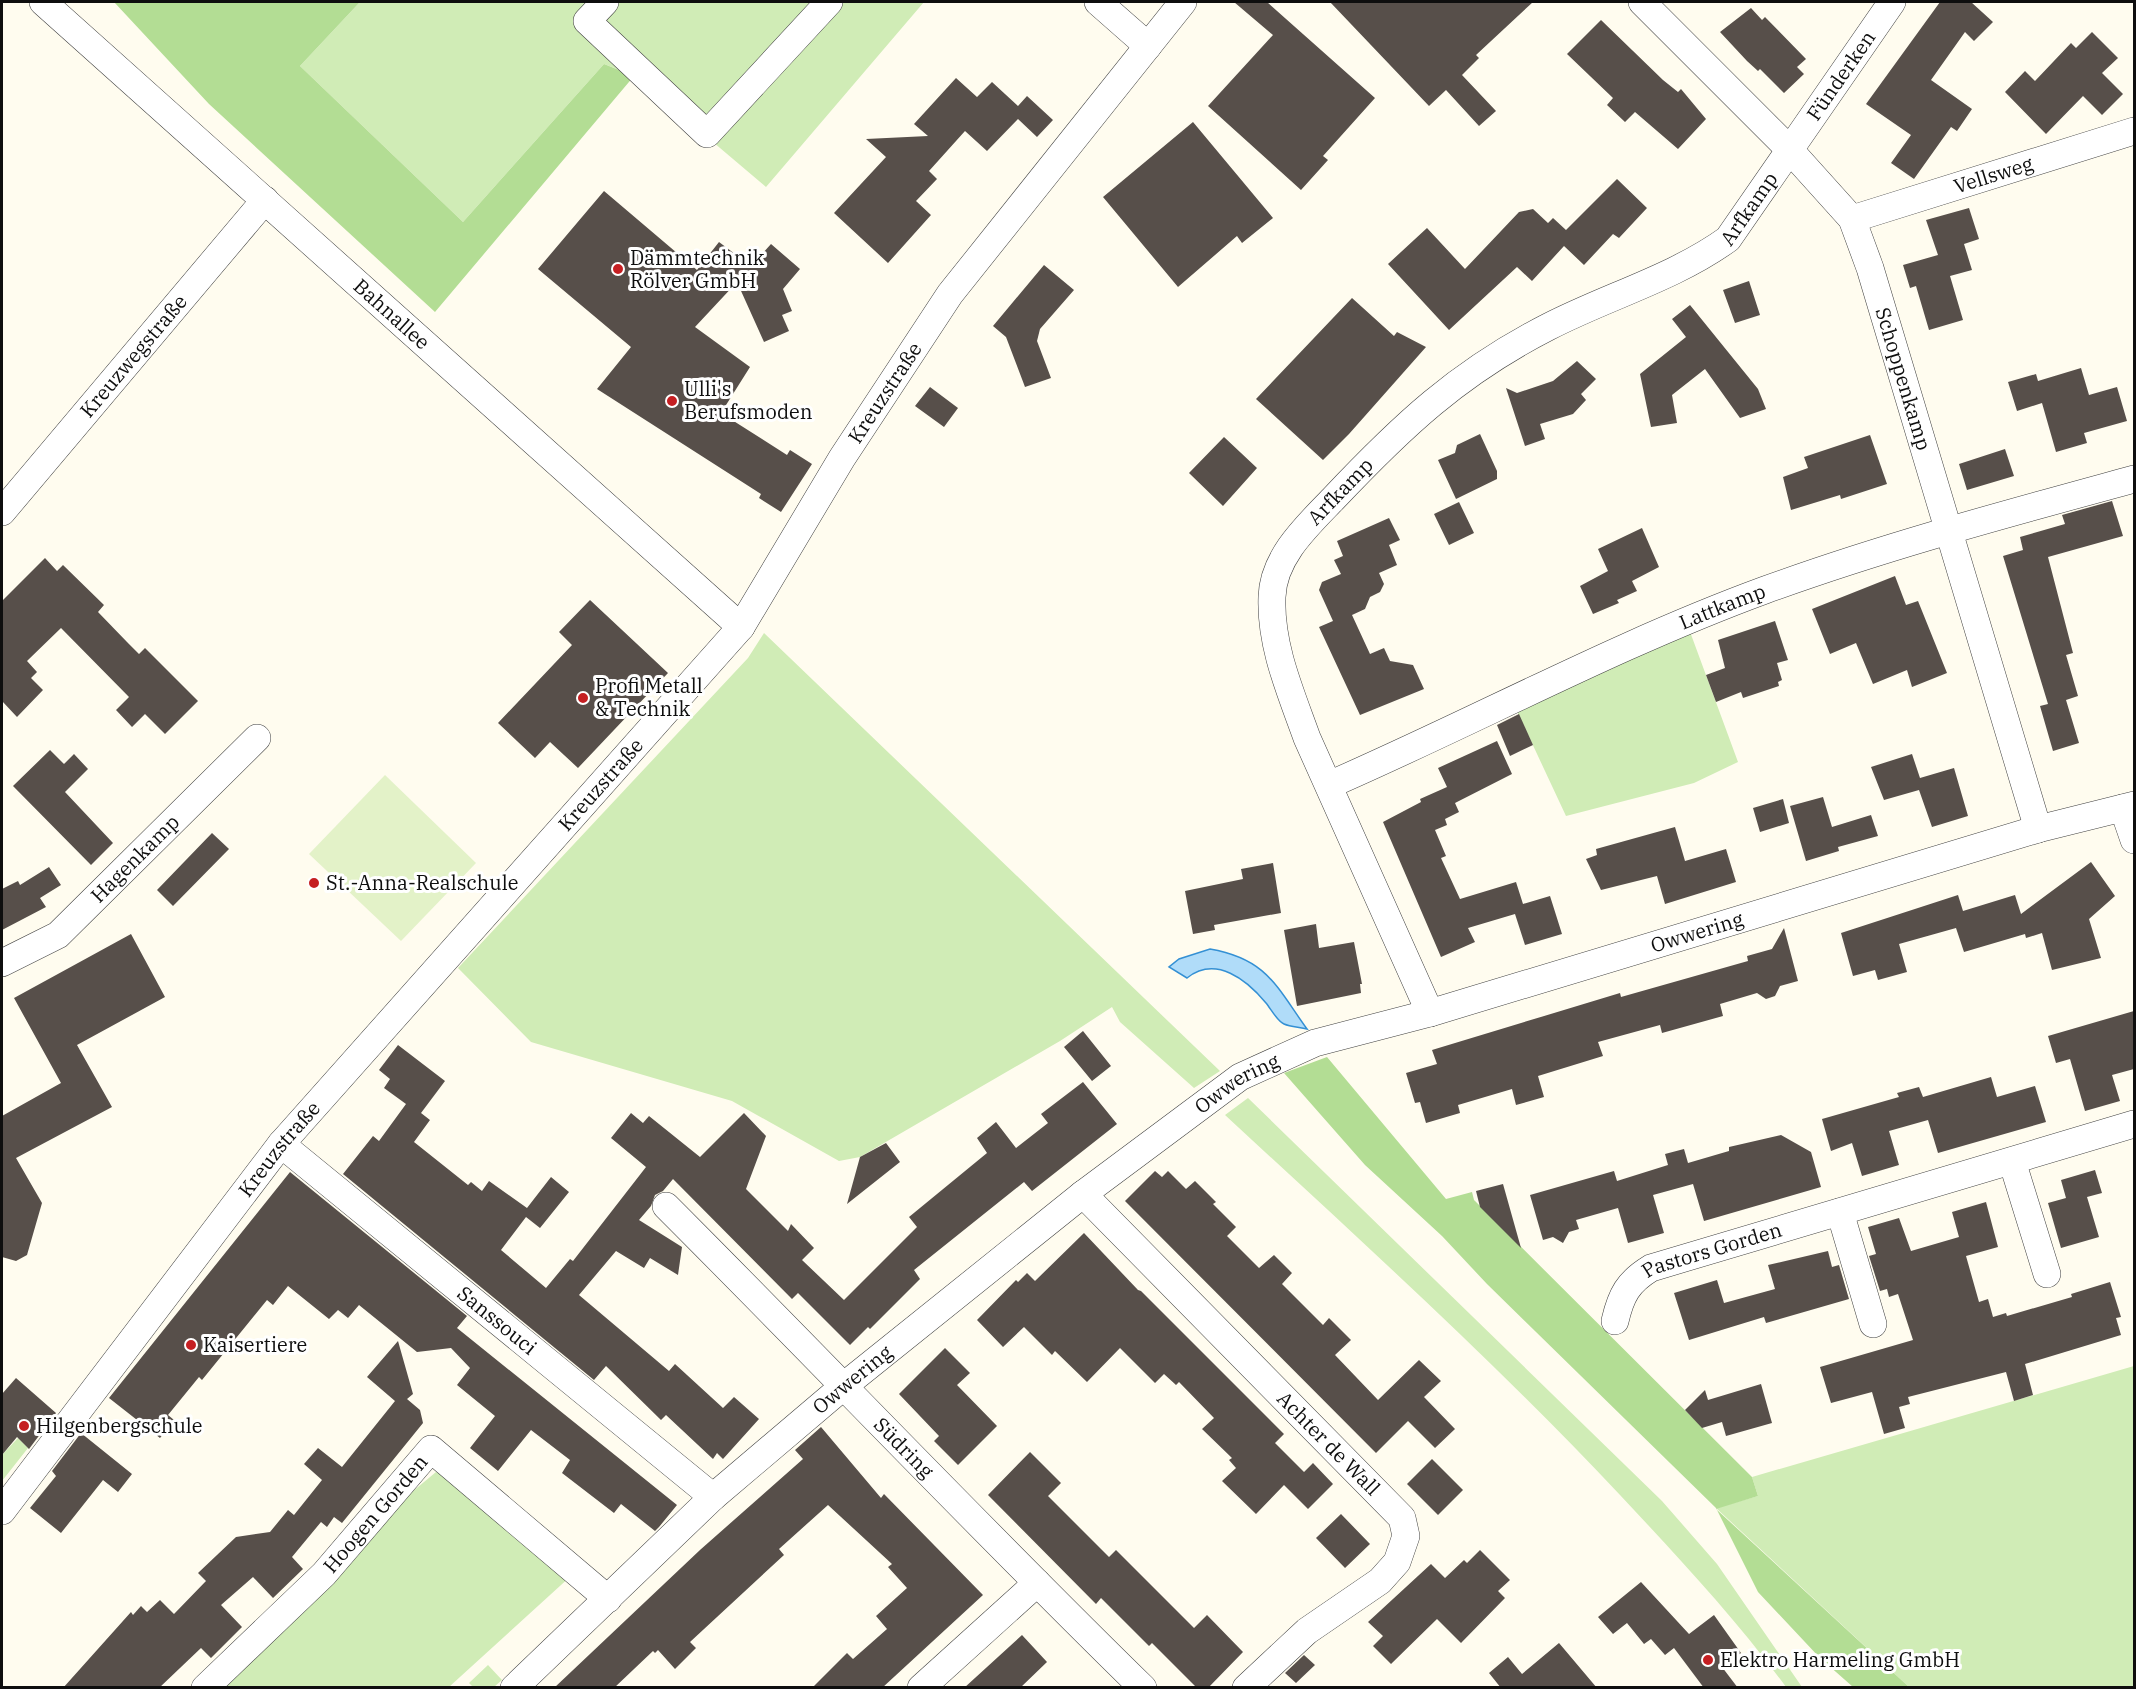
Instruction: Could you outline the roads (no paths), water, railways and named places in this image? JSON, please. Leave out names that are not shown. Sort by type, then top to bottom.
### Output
[{"type":"street","name":"Bahnallee","points":[[43,2],[741,627]]},
{"type":"street","points":[[605,2],[587,21],[707,134],[830,2]]},
{"type":"street","points":[[1098,2],[1148,46]]},
{"type":"street","name":"Kreuzstraße","points":[[2,1511],[281,1144],[741,627],[843,458],[950,294],[1183,2]]},
{"type":"street","name":"Schoppenkamp","points":[[1642,2],[1789,149],[1852,219],[1870,268],[2038,829]]},
{"type":"street","name":"Fünderken","points":[[1789,149],[1892,2]]},
{"type":"street","name":"Vellsweg","points":[[1852,219],[2134,131]]},
{"type":"street","name":"Arfkamp","points":[[1430,1013],[1307,738],[1292,697],[1280,658],[1273,622],[1272,596],[1277,569],[1293,543],[1384,445],[1452,386],[1549,327],[1700,260],[1728,239],[1789,149]]},
{"type":"street","name":"Kreuzwegstraße","points":[[2,512],[265,200]]},
{"type":"street","name":"Lattkamp","points":[[1329,785],[1620,651],[1763,591],[1947,530],[2134,479]]},
{"type":"street","name":"Hagenkamp","points":[[2,963],[58,935],[257,738]]},
{"type":"street","points":[[2128,806],[2134,840]]},
{"type":"street","name":"Owwering","points":[[513,1688],[713,1497],[845,1384],[1083,1194],[1240,1077],[1292,1051],[1315,1043],[1430,1013],[2038,829],[2128,806]]},
{"type":"street","name":"Pastors Gorden","points":[[1615,1321],[1625,1288],[1635,1278],[1651,1268],[2134,1124]]},
{"type":"street","name":"Sanssouci","points":[[281,1144],[713,1497]]},
{"type":"street","points":[[2012,1161],[2047,1274]]},
{"type":"street","name":"Achter de Wall","points":[[1083,1194],[1402,1518],[1406,1536],[1396,1562],[1380,1581],[1307,1631],[1246,1688]]},
{"type":"street","name":"Südring","points":[[666,1206],[845,1384],[1036,1583],[1143,1688]]},
{"type":"street","points":[[1840,1212],[1873,1324]]},
{"type":"street","name":"Hoogen Gorden","points":[[205,1688],[324,1574],[431,1449],[608,1599]]},
{"type":"street","points":[[921,1688],[1036,1583]]},
{"type":"water","points":[[1210,949],[1245,960],[1258,967],[1278,987],[1307,1029],[1281,1022],[1250,986],[1230,973],[1209,969],[1187,978],[1169,967],[1179,959]]},
{"type":"place","name":"Dämmtechnik Rölver GmbH","points":[[618,269]]},
{"type":"place","name":"Ulli's Berufsmoden","points":[[672,401]]},
{"type":"place","name":"Profi Metall & Technik","points":[[583,698]]},
{"type":"place","name":"St.-Anna-Realschule","points":[[314,883]]},
{"type":"place","name":"Kaisertiere","points":[[191,1345]]},
{"type":"place","name":"Hilgenbergschule","points":[[24,1426]]},
{"type":"place","name":"Elektro Harmeling GmbH","points":[[1708,1660]]}]
